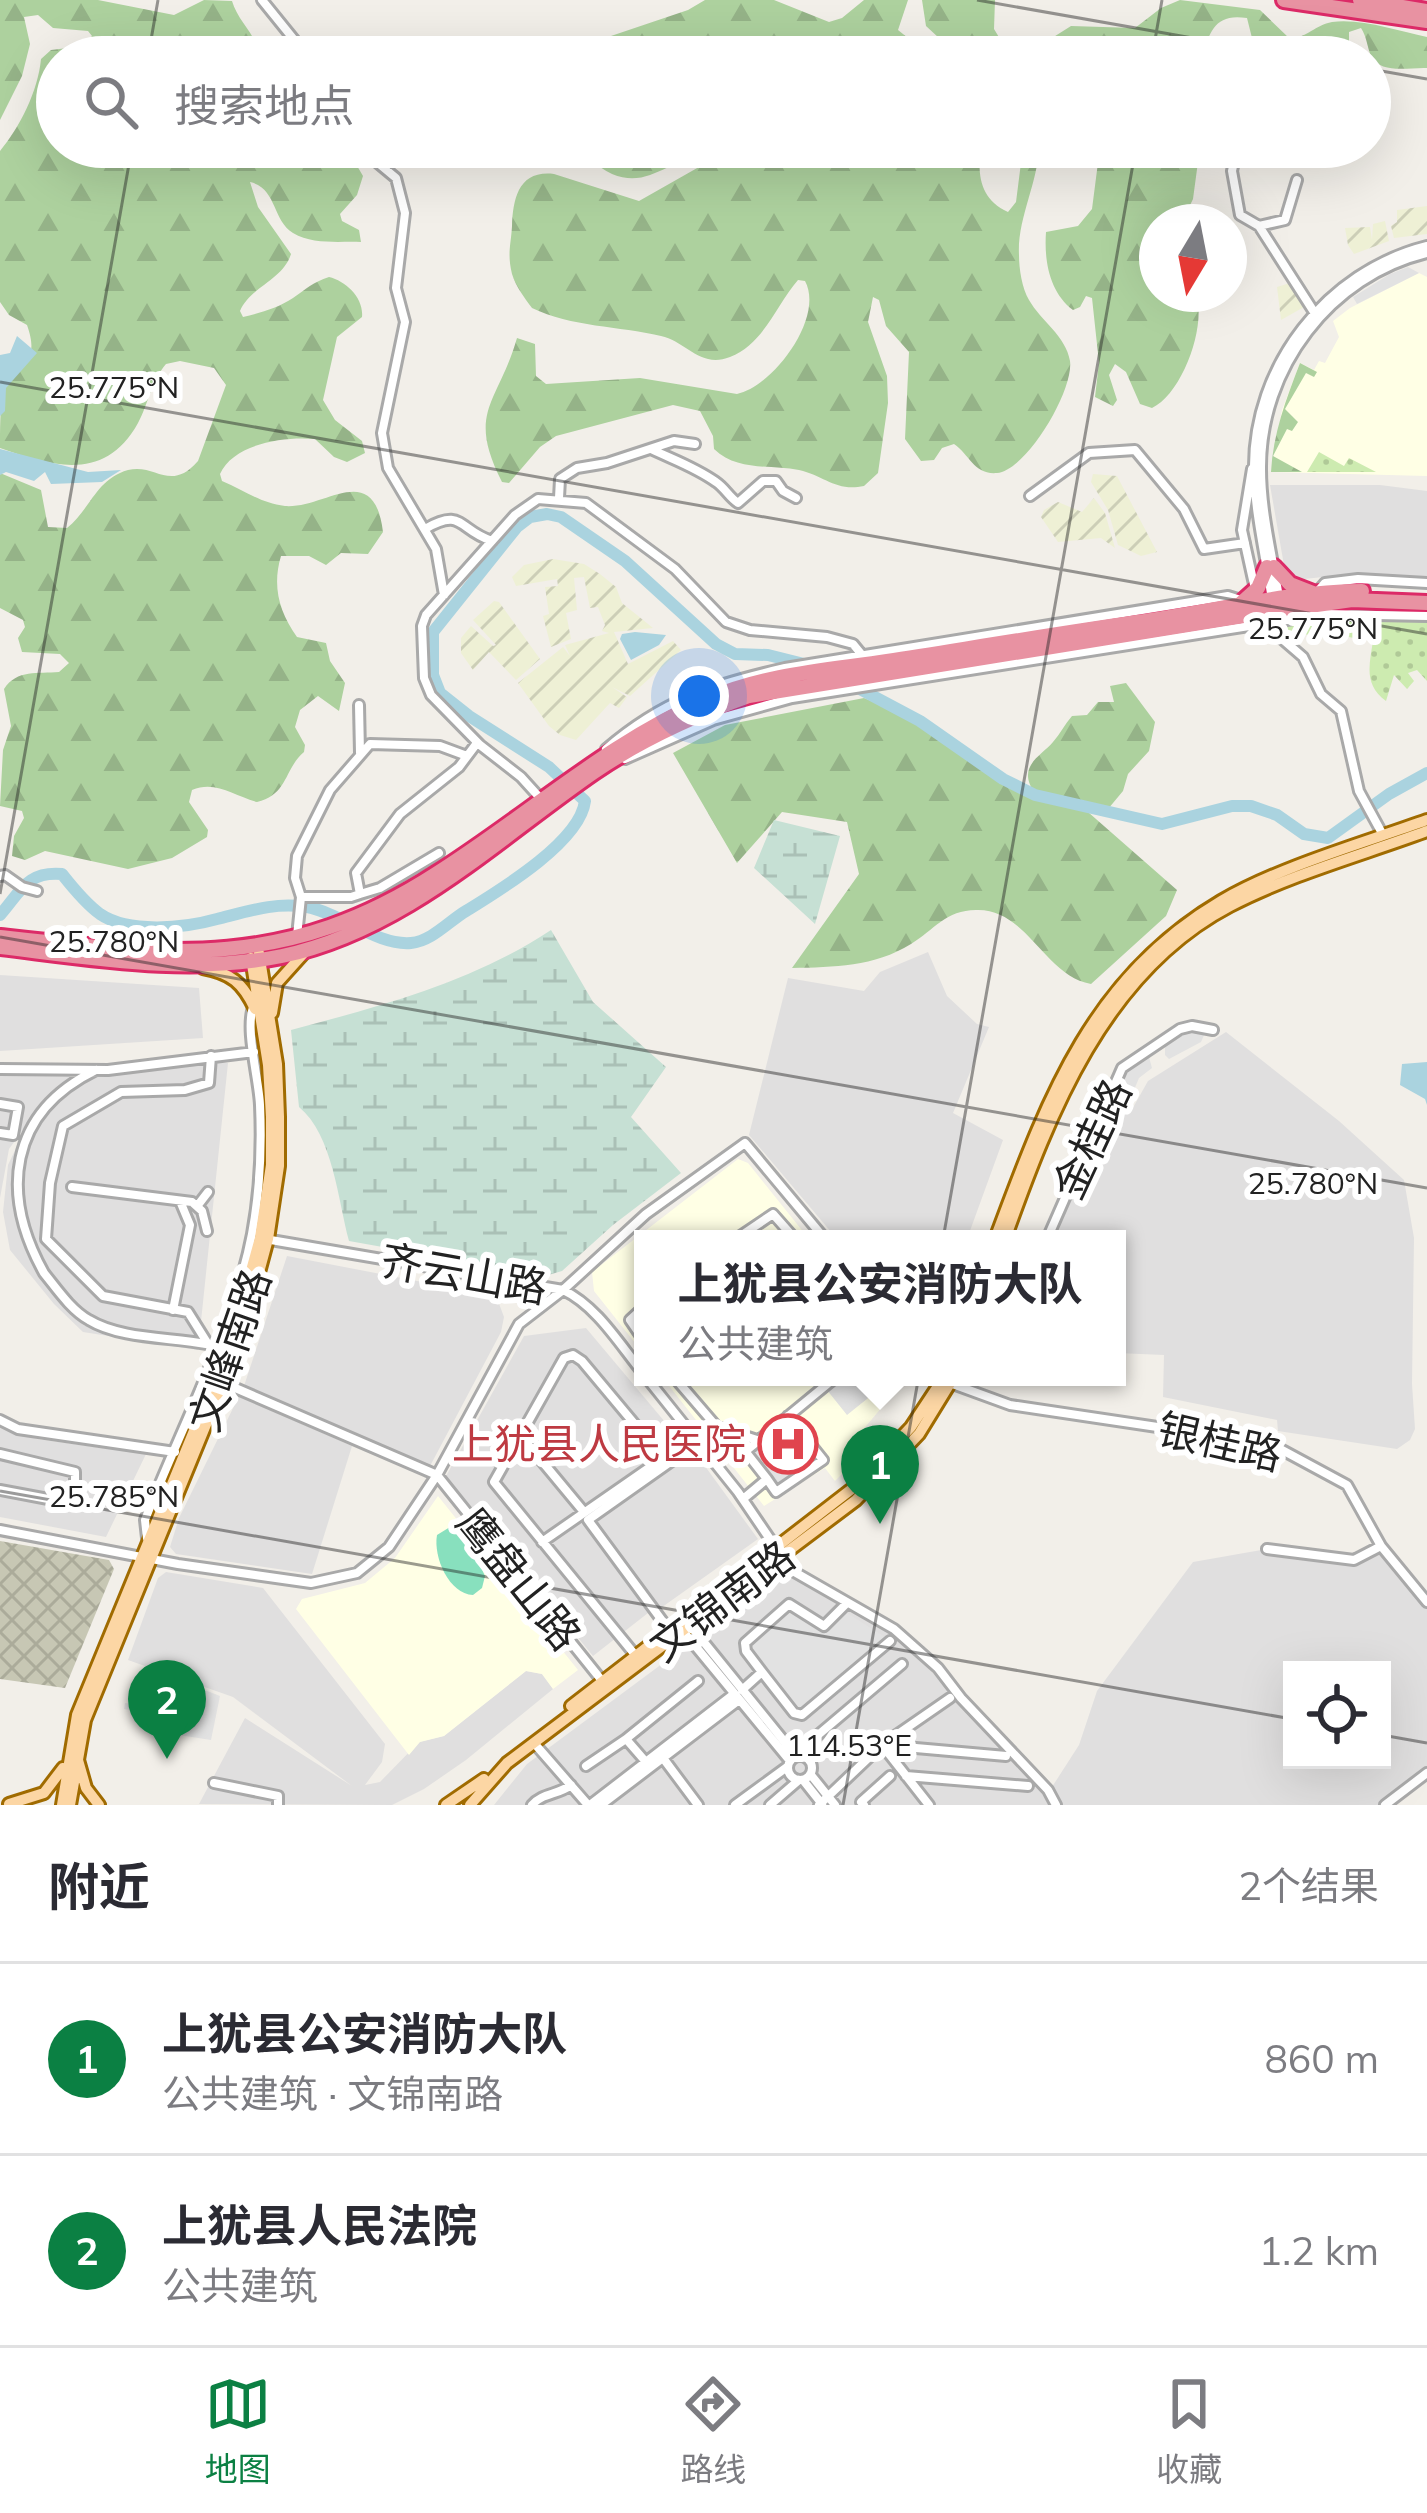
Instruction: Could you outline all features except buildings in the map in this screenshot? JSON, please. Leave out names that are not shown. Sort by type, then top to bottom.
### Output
[{"type":"highway","points":[[1284,0],[1427,21]]},
{"type":"highway","points":[[1360,0],[1427,11]]},
{"type":"highway","points":[[1261,606],[1270,567],[1291,584],[1320,594]]},
{"type":"highway","points":[[0,937],[182,965],[318,941],[440,886],[594,766],[786,678],[891,672],[1320,594],[1427,593]]},
{"type":"highway","points":[[891,672],[1261,606],[1352,600],[1427,603]]},
{"type":"highway","points":[[0,947],[125,956],[255,954],[297,938],[318,941]]},
{"type":"main road","points":[[999,1230],[1058,1081],[1093,1019],[1134,967],[1223,900],[1427,820]]},
{"type":"main road","points":[[1009,1230],[1085,1051],[1118,1003],[1167,952],[1228,908],[1427,831]]},
{"type":"main road","points":[[266,1023],[281,976],[318,941]]},
{"type":"main road","name":"文峰南路","points":[[255,954],[256,1002],[266,1023]]},
{"type":"main road","name":"文峰南路","points":[[66,1805],[72,1758],[94,1696],[183,1455],[220,1381],[220,1352],[260,1238],[279,1166],[277,1064],[255,954]]},
{"type":"main road","points":[[182,965],[230,975],[256,1002]]},
{"type":"main road","name":"文锦南路","points":[[466,1805],[507,1763],[854,1488],[888,1455],[942,1386]]},
{"type":"main road","name":"文锦南路","points":[[466,1805],[503,1758],[777,1553]]},
{"type":"main road","points":[[0,1803],[13,1804],[45,1792],[72,1758],[99,1805]]},
{"type":"main road","points":[[446,1805],[484,1779]]},
{"type":"street","points":[[262,0],[291,36]]},
{"type":"street","points":[[385,168],[396,178],[405,213],[396,288],[405,322],[382,433],[388,468],[436,548],[445,596]]},
{"type":"street","points":[[1233,168],[1240,214],[1259,226],[1314,312]]},
{"type":"street","points":[[1259,226],[1285,220],[1297,180]]},
{"type":"street","points":[[1384,835],[1359,791],[1341,712],[1321,694],[1303,657],[1261,606],[1245,543],[1246,489],[1275,377],[1314,312],[1377,262],[1421,254]]},
{"type":"street","points":[[1261,606],[1270,567],[1261,455],[1286,367],[1316,320],[1345,291],[1380,268],[1421,254]]},
{"type":"street","points":[[559,498],[560,479],[577,468],[607,464],[674,441],[695,444]]},
{"type":"street","points":[[651,449],[687,463],[724,487],[738,503],[763,481],[776,482],[796,498]]},
{"type":"street","points":[[1030,496],[1089,453],[1136,450],[1184,509],[1204,549],[1245,543]]},
{"type":"street","points":[[1254,461],[1270,567]]},
{"type":"street","points":[[543,803],[431,695],[424,678],[422,626],[426,615],[514,515],[538,499],[586,503],[700,591],[726,622],[750,630],[840,640],[853,644],[862,655]]},
{"type":"street","points":[[424,529],[444,518],[456,518],[477,536],[492,541]]},
{"type":"street","points":[[1320,594],[1324,583],[1358,579],[1427,583]]},
{"type":"street","points":[[594,766],[641,718],[717,684],[786,678],[862,655],[1228,596],[1261,606],[1427,616]]},
{"type":"street","points":[[594,766],[713,720],[891,672]]},
{"type":"street","points":[[358,705],[360,755]]},
{"type":"street","points":[[360,894],[356,873],[400,814],[478,743]]},
{"type":"street","points":[[297,938],[301,898],[295,878],[297,856],[330,790],[370,744],[440,746],[467,756]]},
{"type":"street","points":[[301,898],[351,897],[380,888],[439,853]]},
{"type":"street","points":[[0,876],[5,874],[37,891]]},
{"type":"street","points":[[148,1554],[145,1520],[183,1455],[260,1238],[261,1160],[250,1024],[256,1002]]},
{"type":"street","name":"金桂路","points":[[1051,1230],[1122,1068],[1180,1028],[1213,1030]]},
{"type":"street","points":[[0,1069],[96,1070],[254,1052]]},
{"type":"street","points":[[211,1056],[209,1083],[185,1090],[121,1092],[63,1126],[50,1184],[46,1239],[103,1296],[191,1314],[220,1352]]},
{"type":"street","points":[[96,1070],[73,1081],[23,1132],[12,1159],[10,1216],[26,1251],[83,1317],[102,1328],[220,1352]]},
{"type":"street","points":[[0,1104],[18,1107],[14,1135],[0,1133]]},
{"type":"street","points":[[0,1530],[311,1583],[357,1573],[388,1547],[437,1475],[519,1324],[646,1214],[745,1143],[818,1230]]},
{"type":"street","points":[[72,1186],[198,1205],[207,1231]]},
{"type":"street","points":[[198,1205],[208,1192]]},
{"type":"street","points":[[173,1310],[190,1226],[180,1201]]},
{"type":"street","points":[[749,1230],[772,1214],[787,1230]]},
{"type":"street","points":[[190,1226],[198,1226],[205,1218]]},
{"type":"street","name":"齐云山路","points":[[260,1238],[563,1290],[593,1312],[634,1362]]},
{"type":"street","points":[[542,1542],[663,1459],[573,1355],[564,1358],[493,1479],[542,1542],[636,1656]]},
{"type":"street","points":[[220,1381],[437,1475]]},
{"type":"street","name":"齐云山路","points":[[654,1386],[743,1499],[777,1553]]},
{"type":"street","points":[[682,1386],[740,1455],[825,1386]]},
{"type":"street","name":"银桂路","points":[[964,1386],[1010,1405],[1271,1444],[1347,1485],[1381,1546],[1427,1602]]},
{"type":"street","points":[[745,1451],[776,1492],[823,1460],[788,1416]]},
{"type":"street","points":[[0,1420],[18,1429],[183,1455]]},
{"type":"street","points":[[716,1427],[758,1440]]},
{"type":"street","points":[[521,1436],[584,1512]]},
{"type":"street","points":[[700,1442],[588,1520],[793,1760],[792,1777],[804,1778],[825,1803],[882,1744],[950,1698]]},
{"type":"street","points":[[0,1454],[75,1472],[75,1483],[64,1502],[0,1490]]},
{"type":"street","name":"鹰盘山路","points":[[437,1475],[603,1682]]},
{"type":"street","points":[[743,1499],[766,1480]]},
{"type":"street","points":[[1267,1549],[1354,1560],[1381,1546]]},
{"type":"street","points":[[777,1553],[791,1570],[894,1629],[938,1668],[1048,1790],[1056,1805]]},
{"type":"street","points":[[847,1603],[824,1626],[789,1604],[745,1643],[746,1651],[794,1713],[802,1715],[890,1641]]},
{"type":"street","points":[[734,1805],[902,1664]]},
{"type":"street","points":[[602,1805],[762,1672]]},
{"type":"street","points":[[586,1766],[698,1681]]},
{"type":"street","points":[[534,1743],[589,1805],[739,1695]]},
{"type":"street","points":[[626,1739],[646,1762]]},
{"type":"street","points":[[882,1744],[1006,1756]]},
{"type":"street","points":[[882,1744],[929,1805]]},
{"type":"street","points":[[663,1758],[698,1805]]},
{"type":"street","points":[[770,1805],[804,1778],[811,1761],[793,1760]]},
{"type":"street","points":[[1385,1805],[1427,1773]]},
{"type":"street","points":[[864,1805],[861,1802],[890,1776]]},
{"type":"street","points":[[906,1776],[1028,1786]]},
{"type":"street","points":[[214,1783],[278,1796],[278,1805]]},
{"type":"street","points":[[532,1805],[537,1798],[561,1793],[571,1785]]},
{"type":"shaded area","points":[[1427,206],[1427,234],[1394,238],[1391,226],[1397,222],[1397,210]]},
{"type":"shaded area","points":[[1385,221],[1389,241],[1354,254],[1345,228],[1370,227],[1372,240],[1373,224]]},
{"type":"shaded area","points":[[1408,267],[1419,273],[1357,304],[1353,297]]},
{"type":"shaded area","points":[[1419,273],[1427,277],[1427,476],[1271,472],[1282,410],[1300,363],[1314,370],[1319,361],[1325,363],[1339,337],[1333,321]]},
{"type":"shaded area","points":[[1293,282],[1304,307],[1281,320],[1277,287]]},
{"type":"shaded area","points":[[1093,474],[1117,476],[1157,552],[1141,556],[1118,545],[1108,510],[1091,482]]},
{"type":"shaded area","points":[[1270,485],[1380,485],[1427,491],[1427,582],[1352,574],[1304,579],[1285,571]]},
{"type":"shaded area","points":[[1094,498],[1105,513],[1115,548],[1101,538],[1058,542],[1041,517],[1044,510],[1058,502],[1082,512]]},
{"type":"shaded area","points":[[553,559],[584,564],[600,574],[616,587],[622,603],[653,628],[614,632],[628,664],[673,641],[681,650],[630,696],[612,687],[627,697],[619,708],[610,703],[576,740],[549,726],[518,683],[563,647],[570,656],[565,645],[609,633],[602,631],[605,625],[598,607],[590,608],[584,577],[574,578],[577,610],[566,613],[571,639],[551,647],[543,616],[549,614],[545,587],[558,586],[557,579],[516,586],[512,577],[524,565]]},
{"type":"shaded area","points":[[494,601],[540,659],[516,680],[489,652],[473,670],[461,653],[461,638],[471,626],[496,645],[473,620]]},
{"type":"shaded area","points":[[928,952],[947,996],[977,1024],[989,1027],[953,1113],[1003,1140],[970,1230],[829,1230],[749,1135],[788,978],[864,991],[880,972]]},
{"type":"shaded area","points":[[0,975],[199,988],[203,1038],[0,1051]]},
{"type":"shaded area","points":[[1226,1032],[1339,1121],[1404,1180],[1414,1238],[1415,1429],[1410,1440],[1397,1449],[1278,1431],[1277,1420],[1163,1397],[1164,1355],[1126,1353],[1126,1230],[1055,1230],[1110,1100],[1130,1113],[1148,1081]]},
{"type":"shaded area","points":[[1205,1033],[1201,1042],[1169,1059],[1165,1055],[1165,1046],[1179,1035]]},
{"type":"shaded area","points":[[1149,1057],[1152,1068],[1139,1078],[1126,1109],[1119,1106],[1113,1099],[1125,1073],[1132,1064]]},
{"type":"shaded area","points":[[205,1061],[228,1063],[198,1350],[83,1332],[10,1250],[3,1212],[8,1165],[28,1123],[9,1149],[0,1198],[0,1075],[68,1075],[73,1080]]},
{"type":"shaded area","name":"上犹县人民医院","points":[[738,1159],[748,1163],[802,1230],[646,1230]]},
{"type":"shaded area","name":"上犹县人民医院","points":[[634,1239],[634,1342],[594,1291],[592,1272]]},
{"type":"shaded area","points":[[287,1256],[490,1295],[498,1301],[504,1317],[501,1332],[429,1468],[244,1386]]},
{"type":"shaded area","points":[[586,1328],[686,1447],[582,1520],[648,1613],[593,1656],[446,1476],[524,1336]]},
{"type":"shaded area","name":"上犹县人民医院","points":[[669,1386],[893,1386],[888,1400],[856,1438],[866,1450],[835,1481],[825,1468],[764,1506]]},
{"type":"shaded area","points":[[832,1386],[883,1386],[847,1415],[827,1390]]},
{"type":"shaded area","points":[[239,1396],[352,1446],[312,1574],[176,1554],[170,1547],[179,1518]]},
{"type":"shaded area","points":[[789,1421],[818,1459],[779,1489],[749,1451]]},
{"type":"shaded area","points":[[0,1426],[37,1439],[146,1454],[106,1537],[0,1517]]},
{"type":"shaded area","points":[[694,1451],[758,1539],[658,1610],[594,1522]]},
{"type":"shaded area","points":[[438,1496],[578,1670],[553,1689],[542,1674],[526,1671],[444,1736],[420,1742],[409,1755],[296,1609],[302,1599],[365,1583],[395,1558]]},
{"type":"shaded area","points":[[0,1541],[109,1560],[114,1569],[65,1688],[0,1679]]},
{"type":"shaded area","points":[[1381,1546],[1427,1602],[1427,1773],[1385,1805],[1062,1805],[1052,1787],[1079,1745],[1097,1691],[1193,1562],[1267,1549],[1354,1560]]},
{"type":"shaded area","points":[[166,1572],[263,1588],[385,1744],[382,1762],[365,1785],[380,1782],[419,1742],[444,1736],[526,1671],[542,1674],[553,1689],[466,1760],[392,1805],[199,1804],[245,1718],[352,1786],[233,1697],[128,1660],[158,1578]]},
{"type":"shaded area","points":[[786,1572],[900,1638],[1046,1794],[1051,1805],[494,1805],[527,1764]]},
{"type":"shaded area","points":[[789,1609],[824,1631],[847,1613],[888,1639],[803,1712],[797,1711],[748,1644]]},
{"type":"shaded area","points":[[182,1681],[220,1696],[211,1740],[153,1731],[155,1714],[124,1709],[125,1703],[178,1710]]},
{"type":"green space","points":[[0,0],[98,0],[174,15],[204,0],[232,1],[252,36],[92,36],[88,31],[53,28],[38,15],[24,17],[30,44],[22,76],[0,120]]},
{"type":"green space","points":[[705,0],[774,0],[829,22],[864,0],[908,0],[898,30],[906,36],[611,36]]},
{"type":"green space","points":[[922,0],[995,0],[994,29],[998,36],[937,36],[926,26]]},
{"type":"green space","points":[[1180,0],[1260,10],[1287,36],[1252,36],[1247,18],[1236,17],[1221,21],[1210,36],[1055,36],[1071,26],[1135,28]]},
{"type":"green space","points":[[1343,21],[1427,37],[1427,68],[1391,68],[1391,36],[1365,36],[1361,28],[1349,36],[1300,36]]},
{"type":"green space","points":[[36,84],[36,168],[358,168],[363,176],[357,195],[340,214],[342,221],[359,230],[361,242],[318,241],[293,233],[265,191],[250,182],[258,207],[291,254],[240,311],[243,317],[275,307],[329,277],[353,291],[362,317],[337,337],[323,400],[335,420],[362,441],[365,453],[347,462],[315,439],[275,441],[236,455],[220,474],[222,481],[276,504],[300,505],[359,492],[370,497],[378,510],[383,532],[368,554],[341,553],[326,565],[309,556],[281,556],[278,567],[279,598],[291,628],[297,637],[326,643],[330,661],[345,683],[339,711],[318,696],[300,710],[295,727],[304,752],[275,794],[257,802],[217,788],[192,790],[189,802],[208,830],[207,837],[172,858],[128,869],[45,851],[25,860],[12,856],[14,836],[24,818],[22,811],[0,806],[3,750],[11,726],[4,689],[22,675],[59,672],[69,663],[60,654],[22,652],[18,638],[25,627],[23,620],[0,608],[0,473],[41,490],[48,527],[67,528],[117,474],[138,469],[171,476],[188,470],[198,461],[226,385],[214,368],[180,361],[166,364],[125,442],[95,462],[59,464],[0,448],[3,391],[29,357],[31,339],[27,325],[9,315],[0,302],[0,151]]},
{"type":"green space","points":[[602,168],[665,168],[638,178]]},
{"type":"green space","points":[[697,168],[980,168],[986,193],[1008,212],[1016,202],[1020,168],[1036,168],[1021,228],[1020,272],[1029,300],[1064,344],[1070,361],[1057,408],[1034,444],[1009,469],[989,473],[978,468],[954,444],[942,448],[934,460],[921,461],[905,439],[909,352],[886,326],[879,300],[873,297],[868,322],[887,376],[888,403],[878,473],[864,486],[846,487],[799,470],[733,461],[714,449],[700,411],[673,405],[556,436],[509,483],[502,482],[486,439],[486,423],[517,338],[535,344],[536,376],[546,384],[640,378],[737,394],[765,379],[802,331],[809,296],[805,281],[798,280],[752,343],[719,360],[702,357],[661,336],[579,323],[532,308],[516,283],[510,260],[514,206],[526,181],[554,174],[639,201]]},
{"type":"green space","points":[[1097,168],[1197,168],[1191,204],[1139,204],[1139,312],[1198,312],[1195,340],[1182,374],[1152,408],[1140,404],[1126,372],[1115,364],[1109,375],[1117,400],[1113,406],[1095,397],[1099,363],[1092,298],[1086,296],[1073,310],[1058,294],[1047,264],[1046,232],[1078,226],[1092,209]]},
{"type":"green space","points":[[1300,363],[1317,372],[1314,377],[1306,373],[1285,409],[1298,422],[1292,431],[1287,429],[1273,456],[1302,472],[1271,472],[1272,458],[1277,430]]},
{"type":"green space","points":[[1319,452],[1344,466],[1349,458],[1376,472],[1307,472]]},
{"type":"green space","points":[[1369,616],[1427,622],[1427,681],[1417,670],[1408,673],[1414,681],[1407,689],[1394,675],[1386,701],[1371,682],[1373,641],[1330,634],[1286,635],[1277,627]]},
{"type":"green space","points":[[1126,683],[1155,722],[1149,751],[1128,774],[1123,791],[1108,809],[1034,792],[1028,775],[1032,763],[1072,716],[1087,715],[1098,702],[1114,702],[1110,686]]},
{"type":"green space","points":[[864,698],[920,721],[1003,779],[1035,795],[1080,805],[1177,890],[1166,916],[1091,984],[1060,969],[1009,920],[976,910],[948,917],[911,944],[883,957],[792,968],[859,874],[847,822],[782,812],[737,863],[673,753],[725,725]]},
{"type":"green space","points":[[774,820],[840,836],[815,924],[754,868]]},
{"type":"green space","points":[[551,930],[593,1002],[666,1067],[631,1117],[681,1173],[562,1271],[545,1276],[349,1241],[327,1151],[299,1107],[291,1030],[458,978]]},
{"type":"green space","points":[[450,1527],[466,1535],[485,1576],[482,1588],[473,1595],[457,1588],[440,1563],[437,1535]]},
{"type":"water","points":[[17,336],[37,353],[6,388],[5,411],[0,416],[0,355],[10,353]]},
{"type":"water","points":[[0,449],[88,472],[121,470],[102,482],[51,484],[45,472],[34,481],[6,472],[0,475]]},
{"type":"water","points":[[622,634],[666,635],[659,645],[631,660],[620,639]]},
{"type":"water","points":[[1427,1062],[1427,1105],[1425,1099],[1400,1085],[1402,1064]]},
{"type":"waterway","points":[[0,915],[33,879],[62,874],[95,910],[141,927],[174,927],[262,908],[295,906],[320,910],[385,939],[411,943],[433,935],[517,878],[569,833],[585,801],[549,767],[440,693],[433,675],[433,632],[517,527],[530,517],[547,514],[561,517],[625,561],[716,644],[735,654],[768,655],[808,665],[841,679],[920,721],[1003,779],[1035,795],[1162,824],[1232,806],[1251,806],[1277,815],[1304,834],[1328,838],[1427,773]]},
{"type":"place","name":"上犹县人民医院","points":[[788,1444]]},
{"type":"place","name":"上犹县公安消防大队","points":[[880,1524]]},
{"type":"place","name":"上犹县人民法院","points":[[167,1759]]}]
